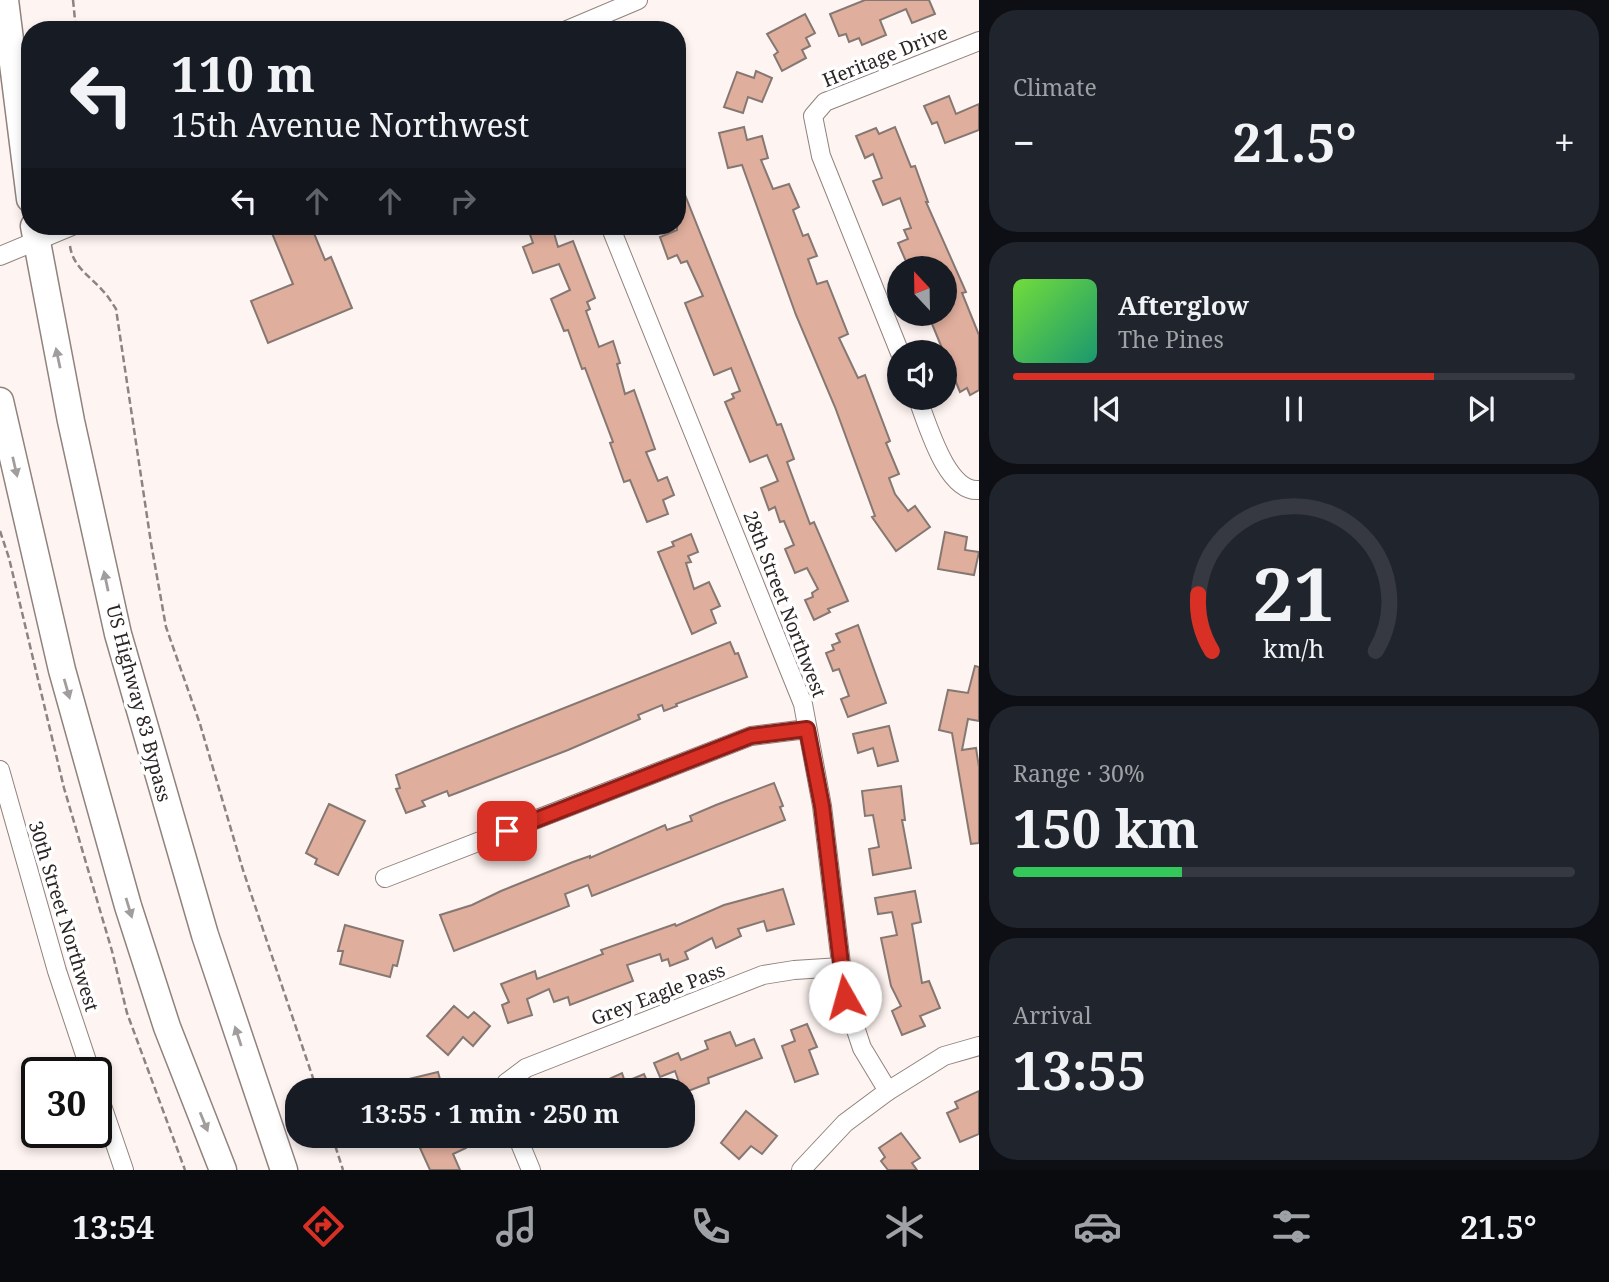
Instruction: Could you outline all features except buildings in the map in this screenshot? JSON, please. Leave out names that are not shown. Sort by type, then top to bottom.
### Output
[{"type":"highway","points":[[5,0],[21,127]]},
{"type":"highway","name":"US Highway 83 Bypass","points":[[35,235],[71,421],[118,634],[205,935],[285,1170]]},
{"type":"highway","points":[[0,401],[62,670],[128,906],[167,1027],[223,1170]]},
{"type":"street","points":[[588,21],[638,0]]},
{"type":"street","name":"Heritage Drive","points":[[895,340],[821,156],[813,116],[825,102],[979,41]]},
{"type":"street","points":[[0,256],[33,235]]},
{"type":"street","name":"28th Street Northwest","points":[[614,235],[803,704],[822,806],[845,997],[862,1048],[888,1091]]},
{"type":"street","points":[[922,410],[943,461],[958,484],[974,491],[979,490]]},
{"type":"street","points":[[385,878],[751,736],[807,729]]},
{"type":"street","name":"30th Street Northwest","points":[[0,770],[57,971],[86,1057]]},
{"type":"street","name":"Grey Eagle Pass","points":[[513,1078],[526,1068],[763,975],[841,967]]},
{"type":"street","points":[[801,1170],[845,1124],[888,1091],[944,1056],[979,1046]]},
{"type":"street","points":[[112,1135],[124,1170]]},
{"type":"street","points":[[522,1148],[531,1170]]},
{"type":"path","points":[[73,0],[75,21]]},
{"type":"path","points":[[71,254],[84,274],[104,291],[116,309],[166,627],[200,724],[243,870],[313,1078]]},
{"type":"path","points":[[0,531],[9,558],[64,788],[112,951],[127,1013],[185,1170]]},
{"type":"path","points":[[336,1148],[343,1170]]},
{"type":"route","points":[[507,831],[751,736],[807,729],[822,806],[845,997]]}]
